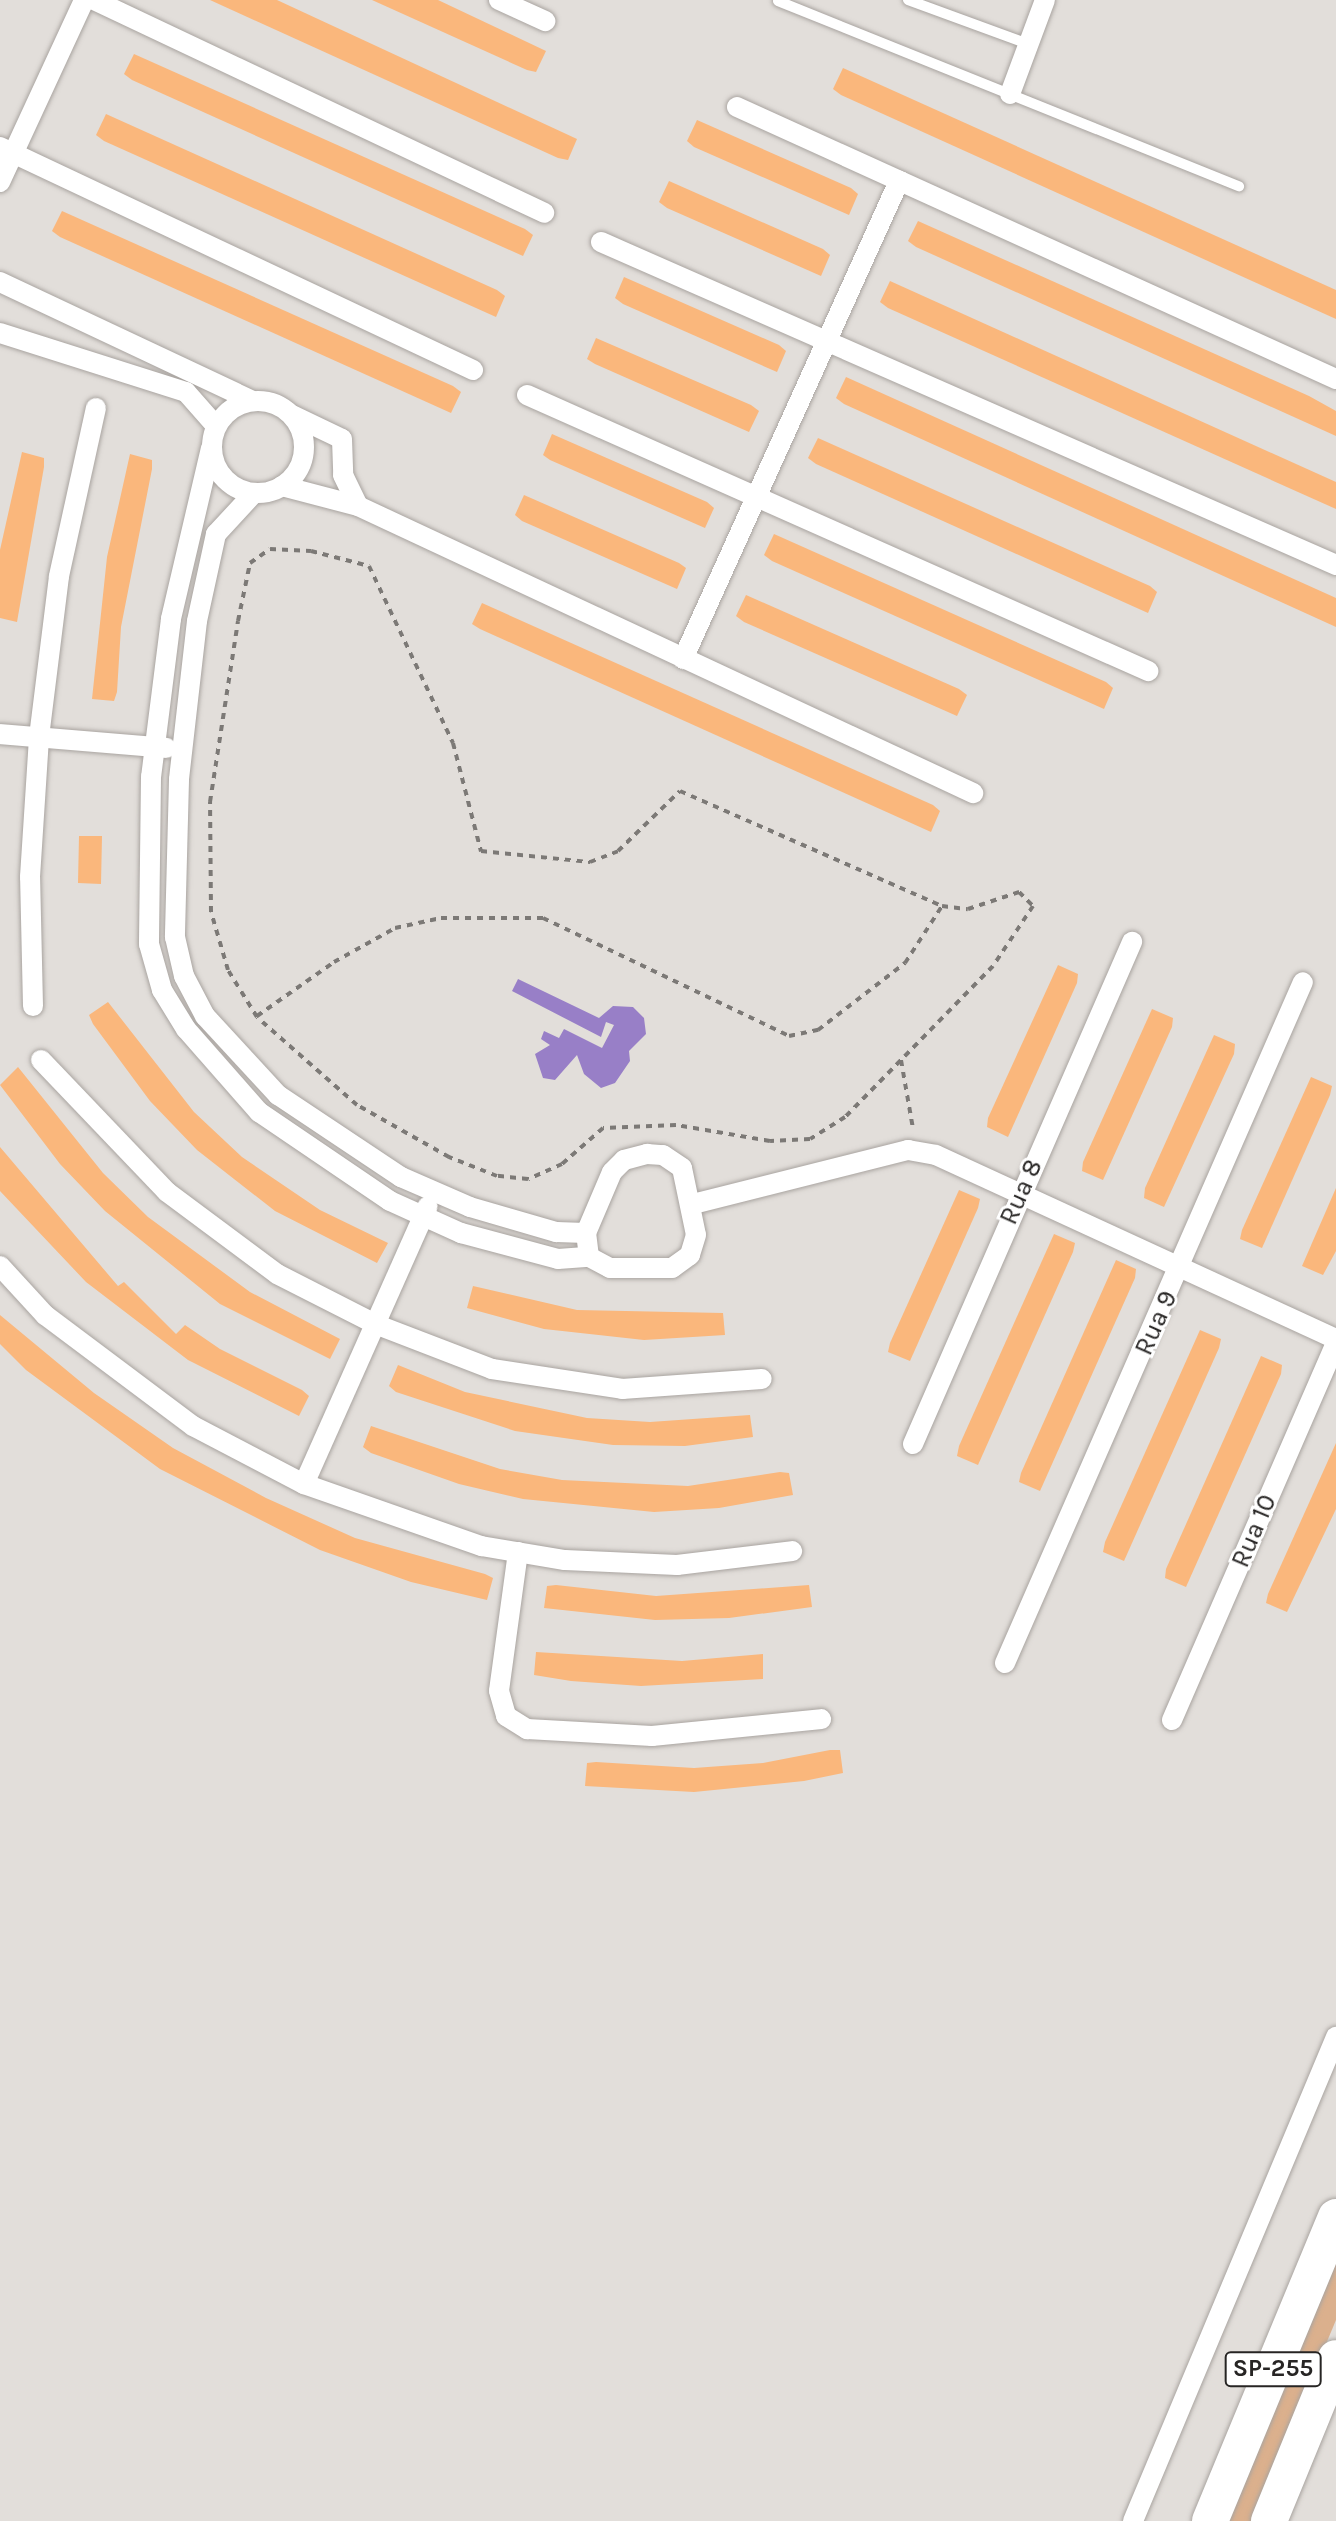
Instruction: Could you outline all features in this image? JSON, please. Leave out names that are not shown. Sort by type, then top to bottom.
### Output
[{"type":"highway","name":"SP-255","points":[[1210,2521],[1336,2217]]},
{"type":"highway","name":"SP-255","points":[[1269,2521],[1336,2358]]},
{"type":"street","points":[[0,182],[7,150],[84,0]]},
{"type":"street","points":[[94,0],[544,213]]},
{"type":"street","points":[[499,0],[545,21]]},
{"type":"street","points":[[1010,94],[1045,0]]},
{"type":"street","points":[[737,107],[1336,379]]},
{"type":"street","points":[[7,150],[473,370]]},
{"type":"street","points":[[683,659],[899,181]]},
{"type":"street","points":[[601,242],[828,339],[1336,565]]},
{"type":"street","points":[[0,282],[251,400],[274,402],[292,415],[342,439],[343,475],[358,506]]},
{"type":"street","points":[[0,333],[186,392],[216,426]]},
{"type":"street","points":[[527,395],[757,494],[1148,671]]},
{"type":"street","points":[[251,400],[230,409],[216,426],[171,619],[154,747],[149,944],[162,990],[186,1029],[259,1112],[390,1201],[461,1233],[558,1259],[589,1257],[610,1268],[672,1268],[690,1255],[696,1235],[693,1204],[682,1168],[663,1155],[624,1160],[612,1172],[586,1233],[589,1257]]},
{"type":"street","points":[[33,1006],[30,877],[39,737],[59,576],[96,408]]},
{"type":"street","points":[[211,448],[217,470],[233,486],[254,493],[282,486],[294,476],[304,456],[303,434],[292,415]]},
{"type":"street","points":[[282,486],[358,506],[973,793]]},
{"type":"street","points":[[254,493],[216,534],[197,621],[182,749],[175,937],[184,976],[205,1016],[278,1095],[401,1177],[435,1192],[556,1232],[586,1233]]},
{"type":"street","points":[[0,734],[182,749]]},
{"type":"street","name":"Rua 8","points":[[913,1444],[1132,942]]},
{"type":"street","name":"Rua 9","points":[[1005,1663],[1181,1268],[1303,982]]},
{"type":"street","points":[[41,1060],[167,1192],[277,1274],[375,1324],[492,1369],[622,1389],[762,1379]]},
{"type":"street","points":[[693,1204],[908,1150],[919,1152],[1020,1194],[1336,1340]]},
{"type":"street","points":[[304,1484],[435,1192]]},
{"type":"street","points":[[0,1266],[45,1315],[193,1426],[304,1484],[481,1546],[565,1560],[677,1565],[792,1551]]},
{"type":"street","name":"Rua 10","points":[[1172,1720],[1336,1340]]},
{"type":"street","points":[[518,1552],[499,1691],[506,1716],[527,1729],[652,1736],[821,1719]]},
{"type":"street","points":[[1133,2521],[1336,2037]]},
{"type":"lane","points":[[908,0],[1028,44]]},
{"type":"lane","points":[[778,1],[1239,186]]},
{"type":"path","points":[[270,549],[311,551],[369,566],[453,743],[481,851],[590,862],[618,851],[680,791],[942,906],[968,909],[1019,892],[1033,906],[993,966],[845,1117],[810,1139],[770,1141],[676,1125],[603,1128],[562,1164],[528,1179],[497,1176],[449,1157],[357,1105],[257,1017],[228,970],[211,912],[210,802],[250,563],[270,549]]},
{"type":"path","points":[[257,1017],[334,962],[395,928],[441,918],[490,916],[543,918],[789,1036],[818,1030],[905,963],[942,906]]},
{"type":"path","points":[[901,1060],[919,1152]]},
{"type":"shaded area","points":[[518,979],[599,1018],[613,1006],[633,1007],[644,1018],[646,1034],[629,1051],[630,1061],[615,1083],[601,1088],[584,1074],[577,1055],[555,1080],[543,1078],[535,1054],[550,1045],[541,1039],[544,1031],[559,1038],[564,1029],[602,1048],[614,1025],[606,1022],[601,1037],[512,991]]},
{"type":"shaded area","points":[[1336,2252],[1336,2320],[1252,2521],[1224,2521]]},
{"type":"building","points":[[210,0],[277,0],[577,139],[568,160],[558,158]]},
{"type":"building","points":[[372,0],[438,0],[546,51],[536,72],[527,70]]},
{"type":"building","points":[[134,54],[525,229],[533,235],[523,256],[132,80],[124,74]]},
{"type":"building","points":[[843,68],[1336,290],[1336,319],[841,95],[833,89]]},
{"type":"building","points":[[106,114],[497,290],[505,296],[496,317],[104,141],[96,135]]},
{"type":"building","points":[[697,120],[851,188],[858,194],[849,215],[694,147],[687,141]]},
{"type":"building","points":[[669,181],[823,249],[830,255],[821,276],[667,208],[659,202]]},
{"type":"building","points":[[62,211],[453,386],[461,392],[451,413],[60,237],[52,231]]},
{"type":"building","points":[[918,221],[1309,396],[1336,411],[1336,436],[916,247],[908,241]]},
{"type":"building","points":[[624,277],[779,345],[786,351],[777,372],[623,304],[615,298]]},
{"type":"building","points":[[890,281],[1336,482],[1336,509],[888,308],[880,302]]},
{"type":"building","points":[[596,338],[751,405],[759,411],[749,432],[595,364],[587,359]]},
{"type":"building","points":[[846,377],[1336,598],[1336,627],[844,404],[836,398]]},
{"type":"building","points":[[552,434],[707,502],[714,508],[705,528],[550,460],[543,455]]},
{"type":"building","points":[[818,438],[1150,586],[1157,592],[1148,613],[816,464],[808,458]]},
{"type":"building","points":[[22,452],[44,458],[44,467],[17,622],[0,618],[0,550]]},
{"type":"building","points":[[130,454],[152,460],[152,469],[121,627],[117,692],[114,701],[92,699],[107,557]]},
{"type":"building","points":[[524,495],[679,563],[686,568],[677,589],[522,521],[515,515]]},
{"type":"building","points":[[774,534],[1106,682],[1113,688],[1104,709],[772,561],[764,555]]},
{"type":"building","points":[[746,595],[959,689],[967,695],[957,716],[744,622],[736,616]]},
{"type":"building","points":[[482,603],[933,805],[940,811],[931,832],[480,629],[472,624]]},
{"type":"building","points":[[79,836],[102,836],[101,884],[78,883]]},
{"type":"building","points":[[1058,965],[1078,974],[1077,983],[1008,1137],[987,1127],[988,1118]]},
{"type":"building","points":[[108,1002],[194,1112],[242,1157],[320,1210],[388,1243],[377,1263],[275,1211],[197,1150],[150,1101],[93,1024],[89,1015]]},
{"type":"building","points":[[1152,1009],[1173,1018],[1172,1027],[1103,1180],[1082,1171],[1083,1162]]},
{"type":"building","points":[[1214,1035],[1235,1044],[1234,1054],[1164,1207],[1144,1198],[1145,1188]]},
{"type":"building","points":[[18,1067],[103,1173],[148,1217],[250,1292],[340,1339],[330,1359],[220,1304],[105,1211],[60,1164],[0,1085]]},
{"type":"building","points":[[1311,1077],[1332,1086],[1330,1095],[1262,1248],[1240,1239],[1242,1230]]},
{"type":"building","points":[[0,1147],[118,1286],[124,1282],[176,1334],[185,1325],[220,1349],[302,1390],[309,1396],[299,1416],[188,1360],[86,1282],[0,1191]]},
{"type":"building","points":[[1336,1188],[1336,1251],[1323,1275],[1302,1266]]},
{"type":"building","points":[[959,1190],[980,1199],[978,1208],[910,1361],[888,1352],[890,1343]]},
{"type":"building","points":[[1054,1234],[1075,1243],[1073,1252],[978,1465],[957,1456],[959,1446]]},
{"type":"building","points":[[1116,1260],[1136,1269],[1135,1278],[1040,1491],[1019,1482],[1021,1473]]},
{"type":"building","points":[[473,1286],[577,1310],[723,1313],[725,1335],[644,1340],[544,1329],[467,1308]]},
{"type":"building","points":[[0,1315],[94,1393],[173,1448],[266,1498],[355,1538],[485,1574],[493,1578],[487,1600],[411,1582],[320,1550],[160,1469],[26,1370],[0,1344]]},
{"type":"building","points":[[1200,1330],[1221,1339],[1219,1348],[1124,1561],[1103,1552],[1105,1542]]},
{"type":"building","points":[[1261,1356],[1282,1365],[1281,1374],[1186,1587],[1165,1578],[1166,1569]]},
{"type":"building","points":[[398,1365],[465,1392],[587,1418],[650,1422],[750,1415],[753,1437],[685,1446],[613,1445],[515,1431],[396,1392],[389,1386]]},
{"type":"building","points":[[371,1426],[500,1469],[562,1480],[688,1486],[780,1472],[789,1473],[793,1495],[719,1508],[654,1512],[523,1499],[459,1484],[371,1453],[363,1447]]},
{"type":"building","points":[[1336,1443],[1336,1509],[1287,1612],[1266,1603],[1268,1594]]},
{"type":"building","points":[[556,1585],[656,1596],[809,1585],[812,1607],[729,1618],[655,1620],[544,1608],[547,1586]]},
{"type":"building","points":[[536,1652],[682,1661],[763,1654],[763,1679],[641,1686],[571,1681],[534,1675]]},
{"type":"building","points":[[840,1750],[843,1773],[804,1781],[694,1792],[585,1786],[587,1763],[694,1768],[763,1763]]}]
